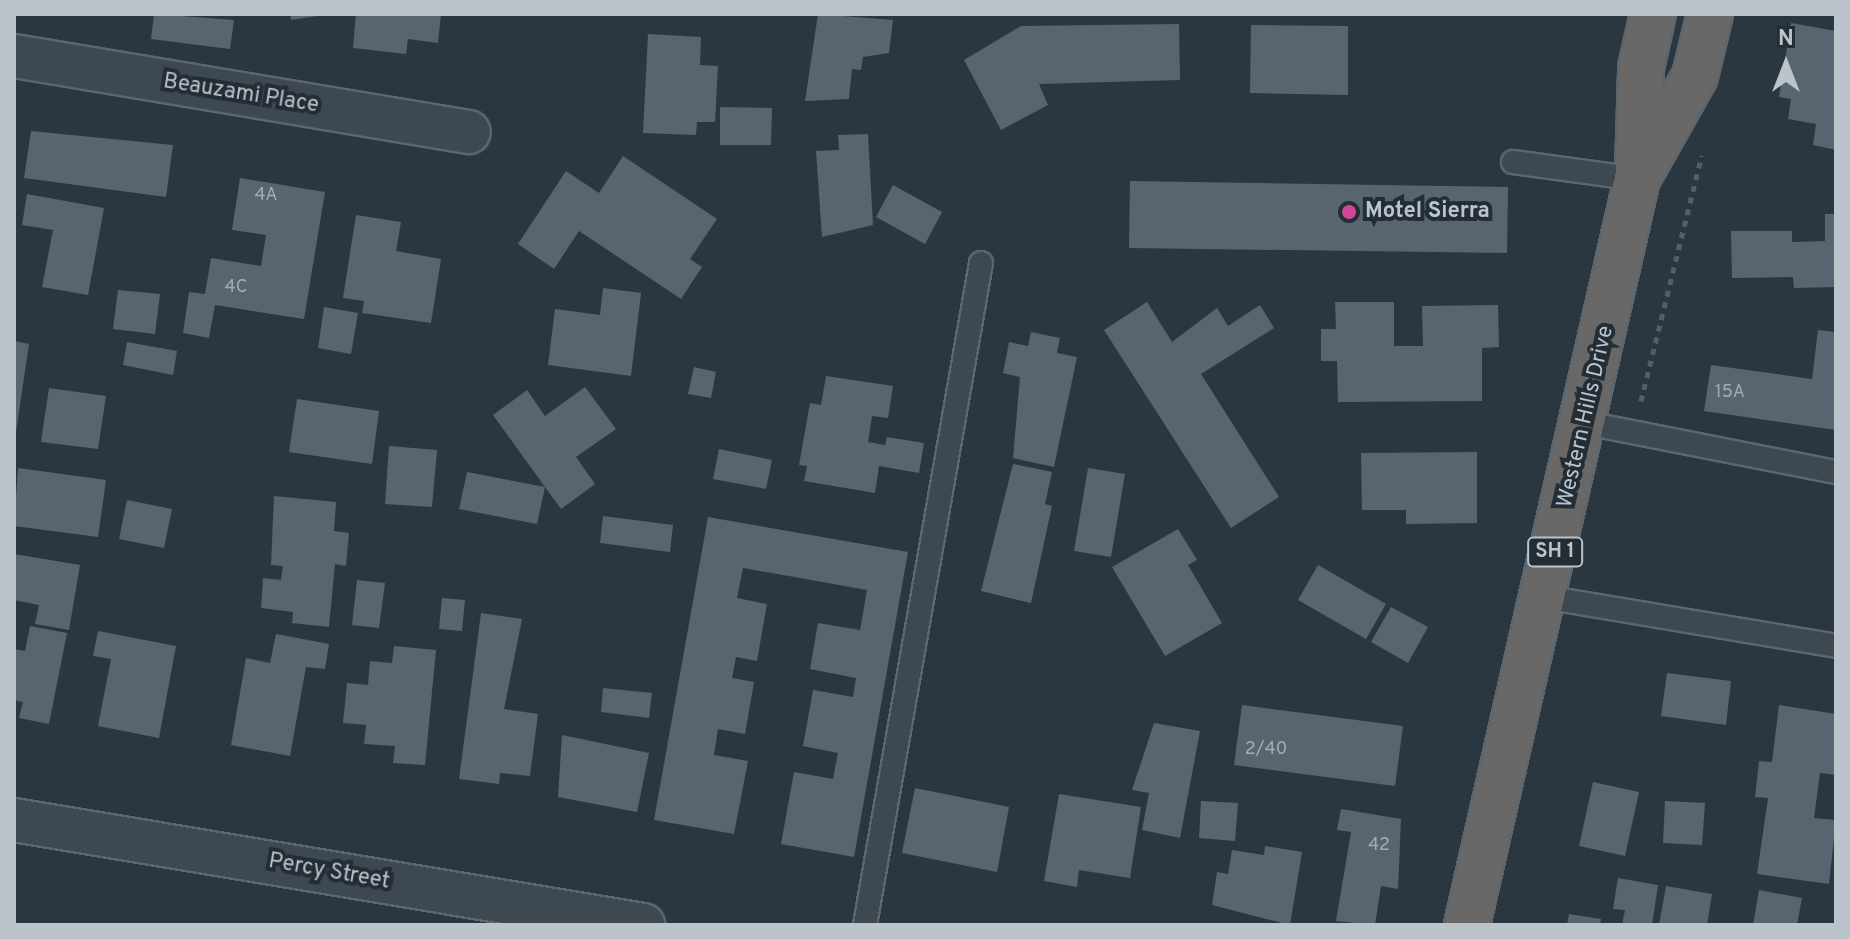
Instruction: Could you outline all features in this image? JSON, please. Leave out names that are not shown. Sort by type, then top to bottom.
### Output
[{"type":"highway","name":"SH 1","points":[[1637,179],[1641,68],[1653,14]]},
{"type":"highway","name":"Western Hills Drive","points":[[1467,925],[1586,423],[1637,179],[1695,76],[1710,14]]},
{"type":"street","name":"Beauzami Place","points":[[14,56],[469,132]]},
{"type":"street","name":"Percy Street","points":[[14,820],[643,925]]},
{"type":"lane","points":[[1513,162],[1637,179]]},
{"type":"lane","points":[[865,925],[981,263]]},
{"type":"lane","points":[[1586,423],[1836,472]]},
{"type":"lane","points":[[1544,597],[1836,646]]},
{"type":"path","points":[[1634,432],[1706,138]]},
{"type":"building","points":[[154,14],[234,20],[230,49],[151,39]]},
{"type":"building","points":[[290,14],[317,14],[317,16],[291,20]]},
{"type":"building","points":[[356,14],[441,14],[438,43],[408,39],[406,54],[353,48]]},
{"type":"building","points":[[818,14],[893,20],[889,53],[863,57],[861,70],[852,69],[849,99],[805,101]]},
{"type":"building","points":[[1791,23],[1836,31],[1836,150],[1813,145],[1816,124],[1788,119],[1791,99],[1779,97]]},
{"type":"building","points":[[1179,24],[1180,80],[1039,84],[1048,105],[1001,130],[964,60],[1021,26]]},
{"type":"building","points":[[1251,25],[1348,26],[1348,95],[1250,93]]},
{"type":"building","points":[[648,34],[701,37],[700,65],[718,66],[715,122],[697,122],[696,135],[643,133]]},
{"type":"building","points":[[720,107],[772,108],[771,145],[720,145]]},
{"type":"building","points":[[31,131],[173,145],[166,197],[24,178]]},
{"type":"building","points":[[868,134],[873,225],[822,237],[816,151],[839,150],[838,135]]},
{"type":"building","points":[[623,156],[717,219],[690,259],[702,267],[681,299],[579,231],[554,269],[518,244],[566,171],[599,193]]},
{"type":"building","points":[[240,178],[325,192],[304,319],[215,305],[209,338],[183,333],[189,292],[205,294],[211,258],[261,266],[266,235],[232,230]]},
{"type":"building","points":[[1130,181],[1508,187],[1507,253],[1129,248]]},
{"type":"building","points":[[893,185],[942,212],[925,244],[876,217]]},
{"type":"building","points":[[27,194],[104,208],[88,295],[42,287],[53,230],[22,225]]},
{"type":"building","points":[[1825,214],[1836,214],[1836,287],[1794,288],[1793,277],[1732,278],[1731,231],[1792,231],[1792,242],[1825,241]]},
{"type":"building","points":[[356,215],[401,222],[396,251],[441,259],[431,323],[362,313],[364,301],[343,298]]},
{"type":"building","points":[[603,288],[641,293],[631,376],[548,365],[555,309],[600,315]]},
{"type":"building","points":[[118,290],[160,294],[155,334],[113,329]]},
{"type":"building","points":[[1147,302],[1172,342],[1217,308],[1228,326],[1260,305],[1274,328],[1201,374],[1279,497],[1231,528],[1104,330]]},
{"type":"building","points":[[1335,302],[1394,302],[1394,346],[1423,346],[1422,306],[1498,305],[1499,347],[1482,348],[1482,401],[1338,402],[1337,361],[1321,361],[1321,329],[1336,329]]},
{"type":"building","points":[[324,307],[358,313],[351,354],[318,348]]},
{"type":"building","points":[[1818,330],[1836,332],[1836,430],[1704,411],[1711,365],[1812,379]]},
{"type":"building","points":[[1031,332],[1060,338],[1057,353],[1077,357],[1054,467],[1013,458],[1020,377],[1003,373],[1009,342],[1028,346]]},
{"type":"building","points":[[14,341],[29,344],[16,432],[14,432]]},
{"type":"building","points":[[127,342],[177,351],[173,375],[123,365]]},
{"type":"building","points":[[694,367],[716,372],[711,398],[688,394]]},
{"type":"building","points":[[826,376],[893,386],[888,418],[872,416],[868,442],[885,445],[887,437],[924,443],[919,473],[879,466],[875,493],[804,481],[807,466],[799,465],[810,403],[821,405]]},
{"type":"building","points":[[585,387],[616,429],[576,457],[595,484],[561,509],[493,415],[527,390],[545,416]]},
{"type":"building","points":[[49,388],[106,396],[98,449],[41,442]]},
{"type":"building","points":[[297,399],[379,411],[372,464],[289,452]]},
{"type":"building","points":[[389,446],[437,450],[432,507],[385,504]]},
{"type":"building","points":[[719,449],[772,460],[766,489],[713,479]]},
{"type":"building","points":[[1477,452],[1477,523],[1406,524],[1406,510],[1362,510],[1361,453]]},
{"type":"building","points":[[1013,464],[1052,472],[1045,504],[1052,506],[1031,603],[981,591]]},
{"type":"building","points":[[18,468],[106,480],[98,537],[14,526]]},
{"type":"building","points":[[1088,468],[1125,474],[1111,557],[1074,551]]},
{"type":"building","points":[[467,472],[545,487],[537,524],[459,509]]},
{"type":"building","points":[[274,496],[336,502],[334,531],[349,533],[346,566],[335,564],[329,627],[292,623],[293,612],[261,608],[263,578],[281,580],[283,566],[271,565]]},
{"type":"building","points":[[127,500],[172,509],[164,548],[119,539]]},
{"type":"building","points":[[603,516],[673,525],[670,552],[600,543]]},
{"type":"building","points":[[708,517],[908,552],[854,857],[781,844],[794,772],[833,779],[838,753],[803,746],[813,690],[853,697],[856,678],[810,669],[818,623],[860,630],[867,590],[743,568],[737,598],[767,604],[757,661],[736,657],[732,678],[754,682],[745,734],[718,729],[714,755],[748,761],[734,834],[654,820]]},
{"type":"building","points":[[1178,529],[1197,560],[1188,565],[1222,623],[1165,656],[1112,567]]},
{"type":"building","points":[[14,554],[80,565],[69,630],[35,624],[39,605],[14,600]]},
{"type":"building","points":[[1318,565],[1386,604],[1366,639],[1298,600]]},
{"type":"building","points":[[357,580],[385,583],[379,628],[352,625]]},
{"type":"building","points":[[442,598],[465,600],[462,631],[439,629]]},
{"type":"building","points":[[1391,607],[1428,627],[1408,663],[1371,642]]},
{"type":"building","points":[[481,613],[522,619],[504,709],[538,714],[530,776],[500,773],[499,784],[459,779]]},
{"type":"building","points":[[30,626],[67,633],[49,724],[19,718],[23,702],[14,700],[14,649],[25,651]]},
{"type":"building","points":[[98,631],[176,646],[159,738],[98,726],[111,659],[93,656]]},
{"type":"building","points":[[276,634],[329,644],[325,669],[306,667],[290,756],[231,745],[246,658],[270,663]]},
{"type":"building","points":[[394,646],[436,650],[425,765],[393,763],[395,746],[364,744],[366,725],[343,723],[347,683],[368,685],[370,661],[392,663]]},
{"type":"building","points":[[1667,673],[1731,681],[1726,725],[1661,716]]},
{"type":"building","points":[[603,688],[652,693],[649,718],[601,712]]},
{"type":"building","points":[[1242,705],[1403,726],[1395,786],[1234,765]]},
{"type":"building","points":[[1779,705],[1836,714],[1836,775],[1820,773],[1814,818],[1836,820],[1829,884],[1757,874],[1768,798],[1755,797],[1759,761],[1772,762]]},
{"type":"building","points":[[1154,723],[1200,731],[1180,838],[1142,830],[1149,793],[1132,790]]},
{"type":"building","points":[[562,735],[649,753],[637,812],[558,797]]},
{"type":"building","points":[[1593,782],[1639,792],[1625,856],[1579,846]]},
{"type":"building","points":[[915,788],[1009,807],[997,872],[902,853]]},
{"type":"building","points":[[1059,794],[1141,807],[1130,878],[1079,870],[1077,887],[1044,881]]},
{"type":"building","points":[[1201,801],[1238,803],[1235,841],[1199,838]]},
{"type":"building","points":[[1665,801],[1705,803],[1702,845],[1663,843]]},
{"type":"building","points":[[1341,809],[1401,819],[1398,889],[1381,886],[1375,925],[1336,921],[1351,832],[1337,830]]},
{"type":"building","points":[[1265,846],[1302,852],[1290,925],[1212,905],[1217,872],[1228,874],[1232,850],[1264,855]]},
{"type":"building","points":[[1618,878],[1658,885],[1652,925],[1622,925],[1625,910],[1613,909]]},
{"type":"building","points":[[1666,886],[1712,894],[1707,925],[1659,925]]},
{"type":"building","points":[[1759,890],[1802,898],[1797,925],[1753,925]]},
{"type":"building","points":[[1569,914],[1601,919],[1600,925],[1567,925]]},
{"type":"place","name":"Motel Sierra","points":[[1349,212]]}]
